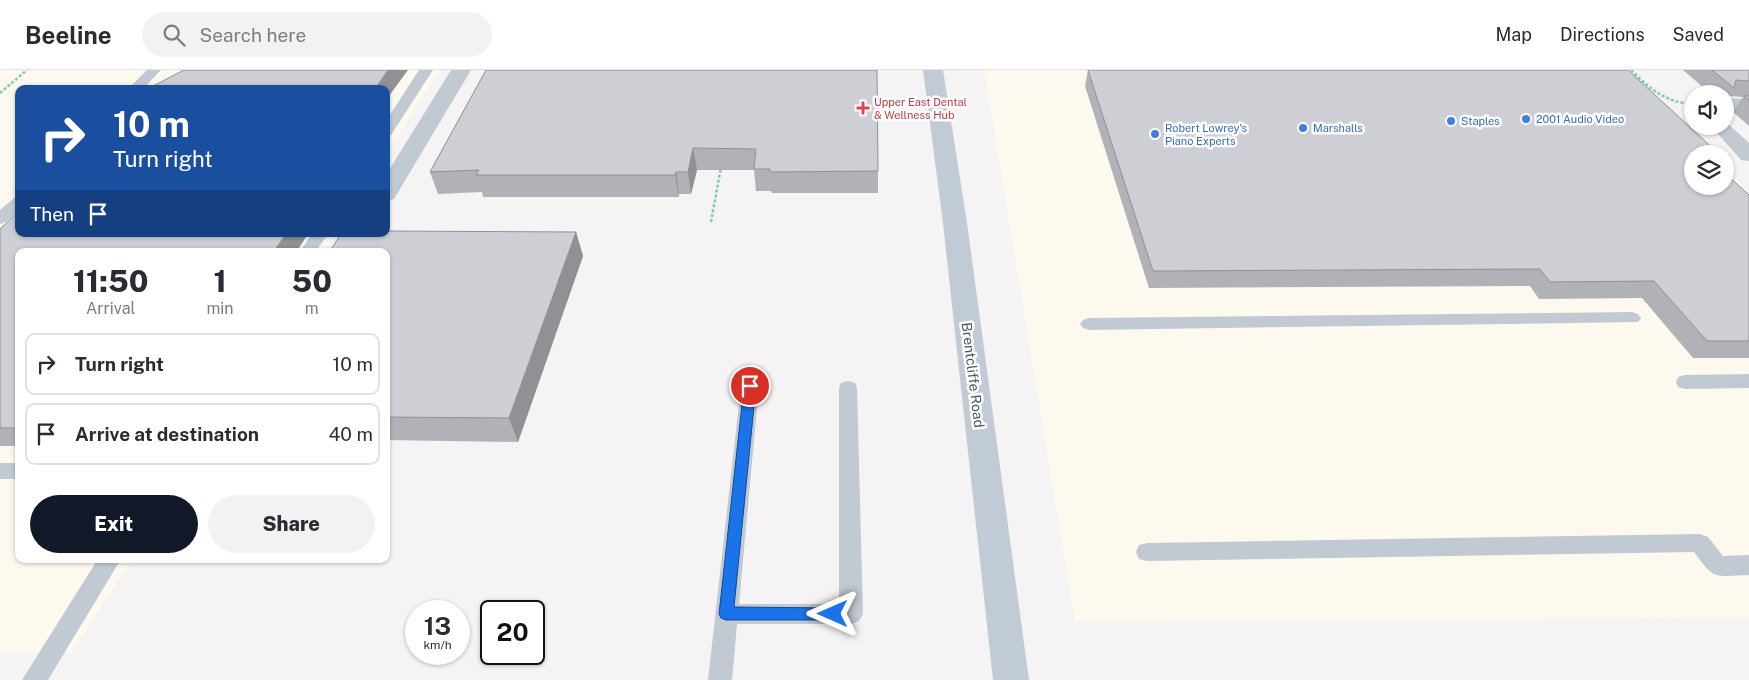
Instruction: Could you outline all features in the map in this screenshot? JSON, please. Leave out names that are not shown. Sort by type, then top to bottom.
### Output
[{"type":"street","points":[[390,187],[461,70]]},
{"type":"street","name":"Brentcliffe Road","points":[[933,70],[955,223],[1011,680]]},
{"type":"street","points":[[1734,104],[1749,105]]},
{"type":"street","points":[[1730,135],[1749,155]]},
{"type":"lane","points":[[139,85],[154,70]]},
{"type":"lane","points":[[390,126],[426,70]]},
{"type":"lane","points":[[0,219],[15,205]]},
{"type":"lane","points":[[310,248],[318,237]]},
{"type":"lane","points":[[1089,324],[1632,318]]},
{"type":"lane","points":[[1684,382],[1749,381]]},
{"type":"lane","points":[[720,680],[750,386]]},
{"type":"lane","points":[[726,614],[851,614],[848,388]]},
{"type":"lane","points":[[0,471],[15,471]]},
{"type":"lane","points":[[1147,552],[1700,543],[1718,566],[1746,569]]},
{"type":"lane","points":[[34,680],[107,563]]},
{"type":"path","points":[[0,93],[27,70]]},
{"type":"path","points":[[1631,70],[1652,92],[1677,103],[1684,103]]},
{"type":"path","points":[[1644,92],[1652,92]]},
{"type":"path","points":[[711,222],[722,158]]},
{"type":"shaded area","points":[[0,70],[440,70],[390,148],[390,85],[15,85],[15,237],[334,237],[327,248],[15,248],[15,563],[129,563],[72,652],[0,652]]},
{"type":"shaded area","points":[[984,70],[1617,70],[1684,145],[1684,195],[1734,195],[1734,178],[1749,192],[1749,618],[1075,621]]},
{"type":"building","points":[[184,70],[388,70],[378,85],[155,85]]},
{"type":"building","points":[[486,70],[877,70],[878,171],[770,172],[770,169],[754,169],[756,149],[693,148],[688,172],[676,172],[675,175],[476,175],[479,170],[430,172]]},
{"type":"building","points":[[1088,70],[1628,70],[1684,122],[1684,135],[1698,135],[1709,145],[1684,145],[1684,195],[1734,195],[1734,181],[1749,195],[1749,341],[1707,341],[1654,281],[1550,282],[1540,269],[1153,271]]},
{"type":"building","points":[[1712,70],[1749,70],[1749,81],[1736,80],[1734,88],[1734,85],[1730,85]]},
{"type":"building","points":[[15,215],[15,237],[284,237],[276,248],[15,248],[15,428],[0,428],[0,229]]},
{"type":"building","points":[[390,231],[576,232],[509,418],[390,417],[390,248],[332,248],[339,237],[390,237]]},
{"type":"place","name":"Upper East Dental & Wellness Hub","points":[[863,108]]},
{"type":"place","name":"2001 Audio Video","points":[[1526,119]]},
{"type":"place","name":"Staples","points":[[1451,121]]},
{"type":"place","name":"Marshalls","points":[[1303,128]]},
{"type":"place","name":"Robert Lowrey's Piano Experts","points":[[1155,134]]},
{"type":"route","points":[[750,386],[726,614],[833,614]]}]
